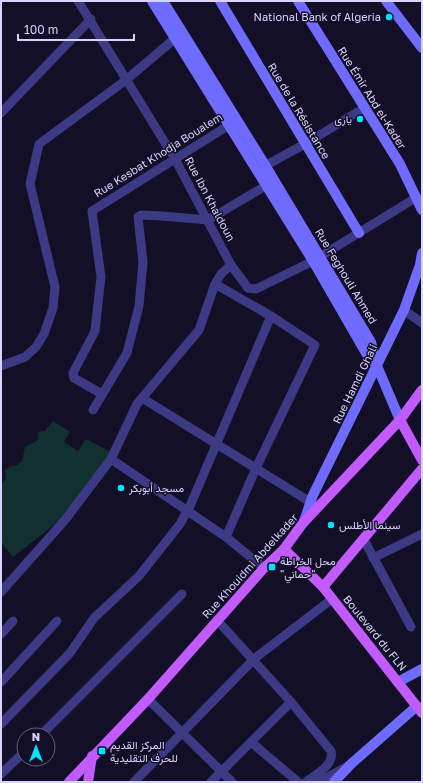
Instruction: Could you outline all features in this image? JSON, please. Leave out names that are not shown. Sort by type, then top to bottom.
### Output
[{"type":"main road","name":"Rue Khouidmi Abdelkader","points":[[69,782],[148,698],[264,568],[284,549],[304,523],[400,420],[422,390]]},
{"type":"main road","points":[[400,420],[422,460]]},
{"type":"main road","points":[[323,587],[364,540],[422,469]]},
{"type":"main road","name":"Boulevard du FLN","points":[[284,549],[323,587],[419,709]]},
{"type":"main road","points":[[88,782],[92,756]]},
{"type":"street","name":"Rue Ibn Khaldoun","points":[[78,1],[175,159],[231,265],[248,288],[251,290],[256,289],[317,259]]},
{"type":"street","name":"Rue Feghouli Ahmed","points":[[152,1],[178,36],[317,259]]},
{"type":"street","name":"Rue Feghouli Ahmed","points":[[163,1],[178,36]]},
{"type":"street","name":"Rue de la Résistance","points":[[220,1],[359,233]]},
{"type":"street","name":"Rue Émir Abd el-Kader","points":[[298,1],[400,164],[422,210]]},
{"type":"street","points":[[391,2],[421,45]]},
{"type":"street","points":[[1,113],[90,19]]},
{"type":"street","points":[[1,366],[24,357],[36,347],[44,334],[53,308],[55,287],[30,184],[39,144],[126,80],[178,36]]},
{"type":"street","points":[[261,167],[305,144],[364,108]]},
{"type":"street","name":"Rue Kesbat Khodja Boualem","points":[[102,394],[74,378],[74,373],[95,331],[101,277],[92,211],[233,122]]},
{"type":"street","name":"Rue Feghouli Ahmed","points":[[261,167],[267,185],[371,342],[377,366],[400,420]]},
{"type":"street","points":[[93,410],[128,353],[139,306],[143,262],[138,217],[142,215],[208,220],[267,185]]},
{"type":"street","points":[[317,259],[417,197]]},
{"type":"street","name":"Rue Hamdi Ghali","points":[[304,523],[313,495],[404,310],[420,265],[422,253]]},
{"type":"street","points":[[1,592],[65,520],[111,459],[142,398],[199,330],[215,284],[221,274],[231,265]]},
{"type":"street","points":[[215,284],[271,316],[315,345],[256,468],[226,537]]},
{"type":"street","points":[[404,310],[422,323]]},
{"type":"street","points":[[1,724],[70,653],[94,618],[139,576],[180,524],[187,511],[271,316]]},
{"type":"street","points":[[142,398],[312,502]]},
{"type":"street","points":[[111,459],[226,537],[264,568]]},
{"type":"street","points":[[374,558],[422,534]]},
{"type":"street","points":[[364,540],[411,627]]},
{"type":"street","points":[[49,727],[182,594]]},
{"type":"street","points":[[134,782],[254,659],[332,599]]},
{"type":"street","points":[[217,620],[254,659],[331,751],[333,757],[330,763],[306,782]]},
{"type":"street","points":[[1,634],[13,621]]},
{"type":"street","points":[[1,682],[57,621]]},
{"type":"street","points":[[398,682],[422,669]]},
{"type":"street","points":[[148,698],[232,782]]},
{"type":"street","points":[[211,782],[291,702]]},
{"type":"street","points":[[319,782],[350,764],[419,709]]},
{"type":"street","points":[[251,742],[298,782]]},
{"type":"street","points":[[1,774],[16,760]]},
{"type":"street","points":[[334,782],[350,764]]},
{"type":"green space","points":[[53,421],[70,432],[64,442],[78,451],[86,439],[111,452],[64,517],[13,557],[1,542],[1,485],[6,478],[5,470],[11,466],[16,466],[22,461],[25,447],[35,442],[38,439],[38,432],[45,431]]},
{"type":"place","name":"National Bank of Algeria","points":[[389,17]]},
{"type":"place","name":"يارى","points":[[360,119]]},
{"type":"place","name":"مسجد أبوبكر","points":[[121,488]]},
{"type":"place","name":"سينما الأطلس","points":[[331,525]]},
{"type":"place","name":"محل الخراطة \"حماني\"","points":[[272,567]]},
{"type":"place","name":"المركز القديم للحرف التقليدية","points":[[102,751]]}]
